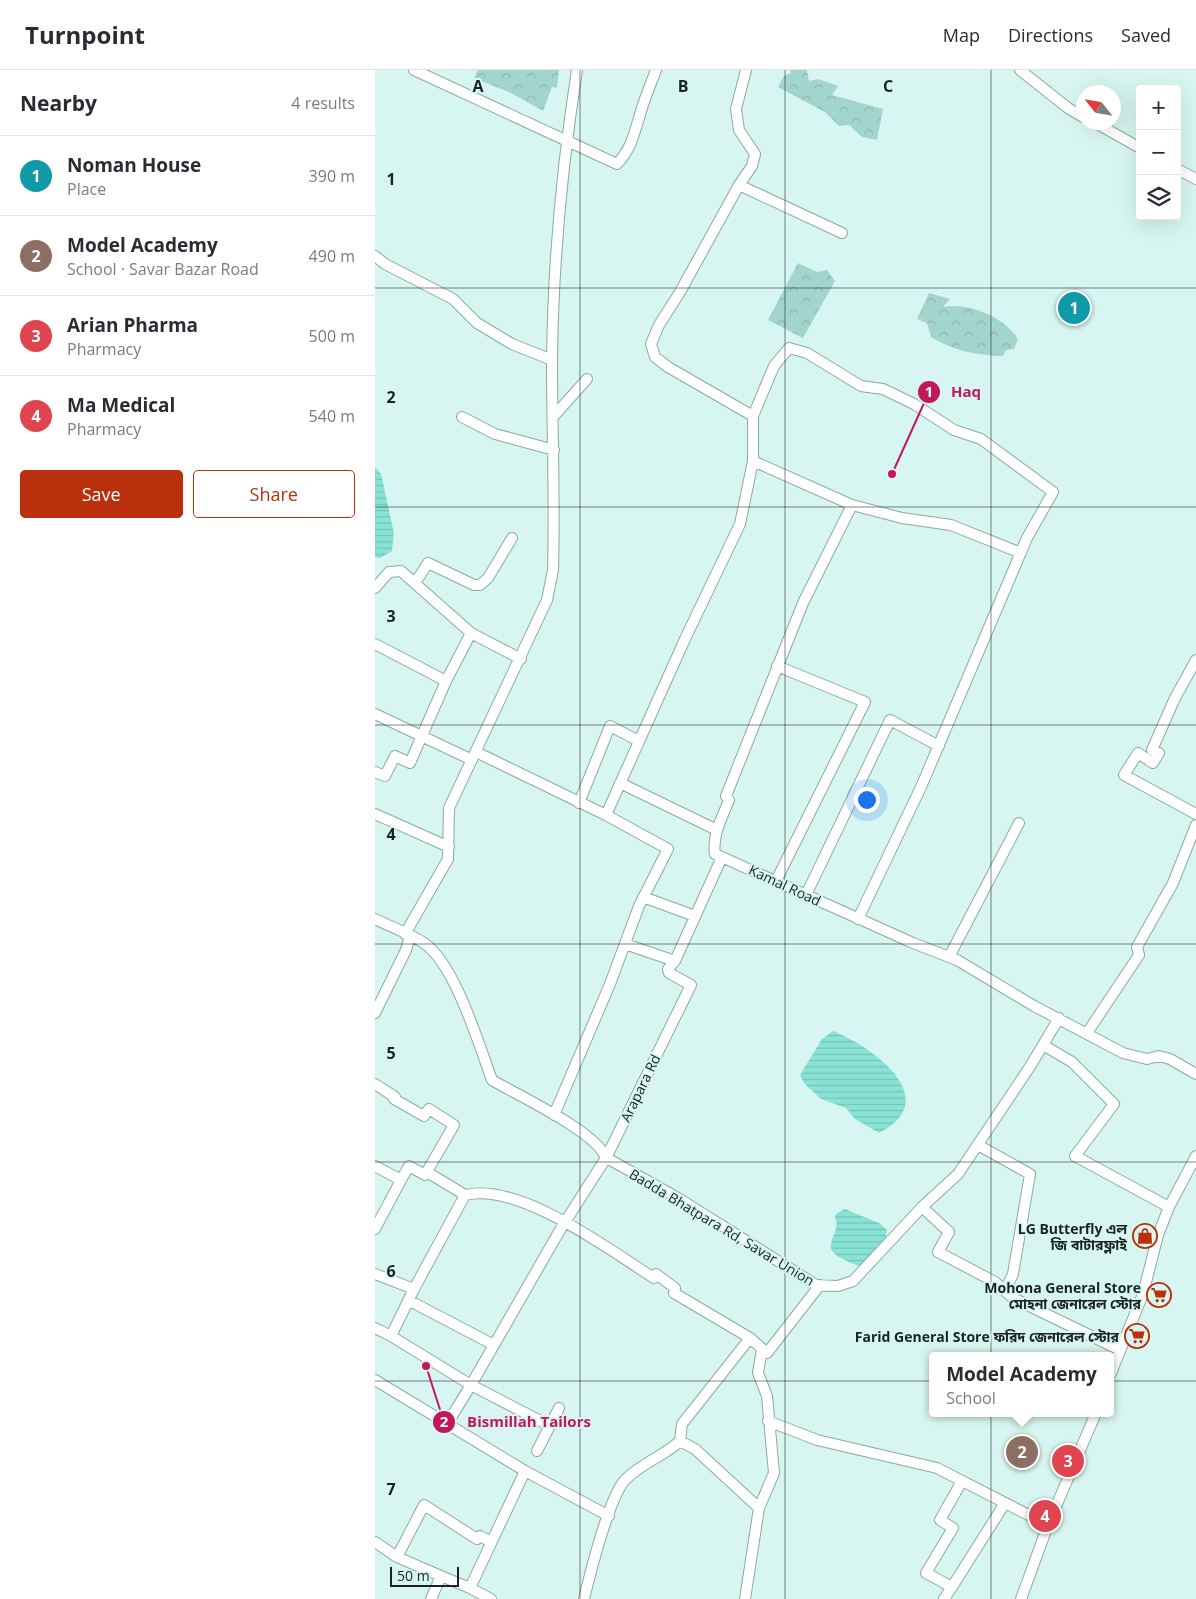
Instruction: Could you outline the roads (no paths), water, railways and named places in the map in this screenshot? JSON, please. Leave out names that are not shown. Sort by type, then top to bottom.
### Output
[{"type":"street","points":[[414,70],[617,164],[627,153],[634,140],[639,118],[656,70]]},
{"type":"street","points":[[375,1012],[406,950],[407,935],[449,859],[449,808],[521,659],[547,600],[553,570],[554,450],[552,360],[560,199],[566,140],[577,70]]},
{"type":"street","points":[[746,70],[736,108],[739,130],[755,154],[752,166],[739,185],[680,292],[659,325],[651,344],[655,357],[668,367],[753,416]]},
{"type":"street","points":[[1020,70],[1076,113]]},
{"type":"street","points":[[1107,130],[1136,146]]},
{"type":"street","points":[[1181,171],[1196,179]]},
{"type":"street","points":[[739,185],[843,233]]},
{"type":"street","points":[[375,256],[385,264],[453,299],[477,323],[511,344],[552,360]]},
{"type":"street","points":[[606,816],[740,524],[753,461],[753,416],[774,366],[789,348],[807,353],[861,386],[883,389],[914,404],[954,430],[981,439],[1053,492],[1021,553],[939,746],[858,919]]},
{"type":"street","points":[[553,417],[587,379]]},
{"type":"street","points":[[462,417],[495,434],[554,450]]},
{"type":"street","points":[[753,461],[852,505],[902,518],[951,525],[1021,553]]},
{"type":"street","points":[[625,944],[675,961],[722,857],[715,854],[714,844],[717,830],[729,800],[726,796],[803,603],[852,505]]},
{"type":"street","points":[[415,583],[428,563],[474,585],[480,585],[501,558],[512,538]]},
{"type":"street","points":[[375,588],[389,572],[401,571],[471,633],[521,659]]},
{"type":"street","points":[[375,772],[385,776],[395,756],[410,763],[471,633]]},
{"type":"street","points":[[375,644],[447,681]]},
{"type":"street","points":[[1196,660],[1155,739],[1152,750],[1159,753],[1153,763],[1138,753],[1124,775],[1196,814]]},
{"type":"street","points":[[776,881],[865,702],[777,666]]},
{"type":"street","points":[[375,714],[579,802],[669,849],[643,898],[554,1115]]},
{"type":"street","points":[[806,895],[890,720],[939,746]]},
{"type":"street","points":[[579,802],[610,726],[639,741]]},
{"type":"street","points":[[620,784],[717,830]]},
{"type":"street","points":[[375,814],[449,847]]},
{"type":"street","points":[[949,957],[1019,823]]},
{"type":"street","points":[[1087,1033],[1139,955],[1137,947],[1173,883],[1196,825]]},
{"type":"street","name":"Kamal Road","points":[[722,857],[858,919],[949,957],[1034,1006],[1123,1053],[1147,1059],[1159,1056],[1169,1058],[1196,1074]]},
{"type":"street","points":[[643,898],[695,916]]},
{"type":"street","name":"Badda Bhatpara Rd, Savar Union","points":[[375,919],[424,943],[438,957],[460,994],[492,1080],[573,1126],[602,1148],[606,1158],[678,1198],[801,1276],[820,1285],[838,1286],[853,1281],[922,1207],[958,1174],[1059,1018]]},
{"type":"street","name":"Arapara Rd","points":[[447,1424],[565,1223],[606,1158],[691,985],[669,973],[668,969],[675,961]]},
{"type":"street","points":[[1043,1045],[1072,1062],[1114,1104],[1075,1156],[1169,1207]]},
{"type":"street","points":[[375,1084],[395,1097],[393,1099],[424,1116],[429,1108],[454,1125],[425,1175],[409,1166],[375,1229]]},
{"type":"street","points":[[978,1145],[1030,1174],[1013,1274],[1005,1291]]},
{"type":"street","points":[[1114,1365],[1143,1294],[1158,1235],[1169,1207],[1196,1156]]},
{"type":"street","points":[[375,1166],[401,1180]]},
{"type":"street","points":[[427,1172],[465,1194],[500,1194],[533,1206],[565,1223],[654,1278],[656,1274],[675,1288],[674,1293],[750,1338],[767,1353],[820,1285]]},
{"type":"street","points":[[391,1336],[408,1300],[465,1194]]},
{"type":"street","points":[[922,1207],[949,1232],[938,1252],[995,1282],[1005,1291],[1057,1320],[1120,1350]]},
{"type":"street","points":[[375,1274],[414,1289]]},
{"type":"street","points":[[408,1300],[494,1345]]},
{"type":"street","points":[[375,1328],[471,1386],[550,1426]]},
{"type":"street","points":[[584,1599],[609,1516],[625,1480],[639,1468],[667,1453],[680,1441],[682,1424],[750,1338]]},
{"type":"street","points":[[745,1599],[759,1508],[774,1473],[767,1396],[758,1373],[758,1362],[762,1349]]},
{"type":"street","points":[[375,1380],[525,1471],[609,1516]]},
{"type":"street","points":[[537,1451],[559,1408]]},
{"type":"street","points":[[1021,1599],[1048,1525],[1094,1417]]},
{"type":"street","points":[[768,1421],[817,1440],[937,1468],[1048,1525]]},
{"type":"street","points":[[680,1441],[695,1449],[759,1508]]},
{"type":"street","points":[[470,1588],[525,1471]]},
{"type":"street","points":[[952,1588],[926,1573],[953,1528],[940,1520],[962,1481]]},
{"type":"street","points":[[945,1599],[1005,1503]]},
{"type":"street","points":[[397,1557],[424,1506],[477,1539],[480,1536],[491,1542]]},
{"type":"street","points":[[375,1542],[397,1557],[491,1599]]},
{"type":"street","points":[[431,1599],[441,1576]]},
{"type":"place","name":"Noman House","points":[[1074,308]]},
{"type":"place","name":"Haq","points":[[892,474]]},
{"type":"place","name":"LG Butterfly এল জি বাটারফ্লাই","points":[[1145,1236]]},
{"type":"place","name":"Mohona General Store মোহনা জেনারেল স্টোর","points":[[1159,1295]]},
{"type":"place","name":"Farid General Store ফরিদ জেনারেল স্টোর","points":[[1137,1336]]},
{"type":"place","name":"Bismillah Tailors","points":[[426,1366]]},
{"type":"place","name":"Model Academy","points":[[1022,1452]]},
{"type":"place","name":"Arian Pharma","points":[[1068,1461]]},
{"type":"place","name":"Ma Medical","points":[[1045,1516]]}]
